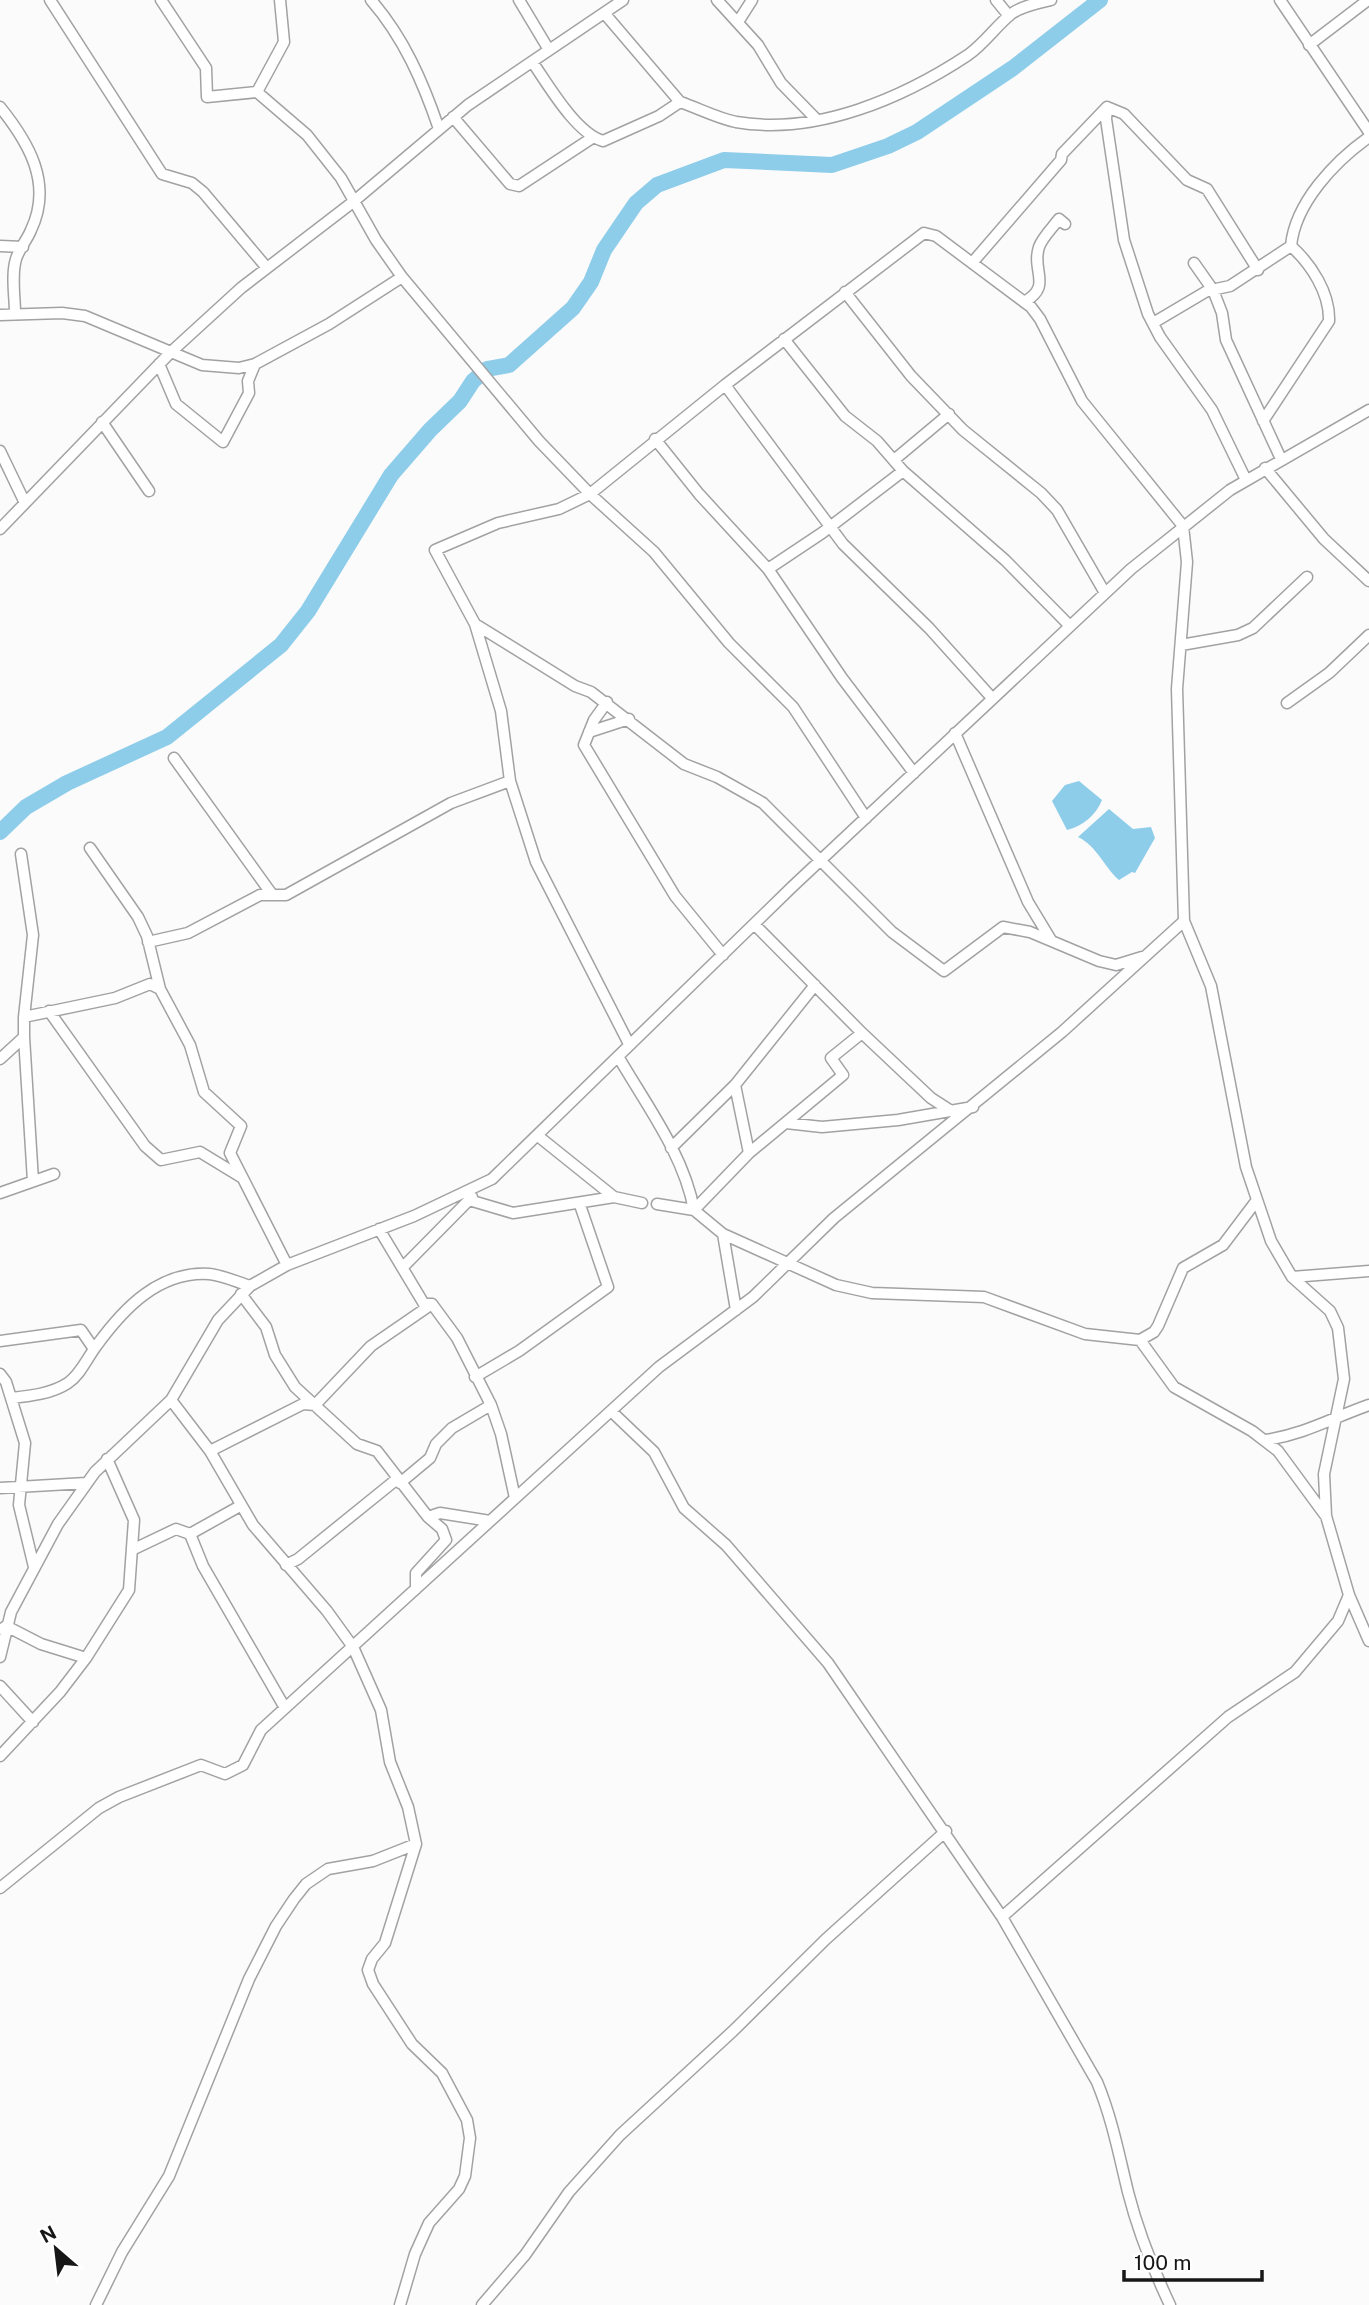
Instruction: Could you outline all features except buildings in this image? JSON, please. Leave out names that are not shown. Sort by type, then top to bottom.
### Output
[{"type":"street","points":[[50,0],[162,174],[192,183],[203,192],[267,268]]},
{"type":"street","points":[[161,0],[206,68],[207,97],[257,92],[307,135],[341,178],[402,277],[590,494],[654,552],[729,643],[793,707],[866,818]]},
{"type":"street","points":[[257,92],[285,42],[280,0]]},
{"type":"street","points":[[371,0],[403,43],[426,92],[439,129]]},
{"type":"street","points":[[519,0],[549,50]]},
{"type":"street","points":[[0,528],[171,352],[267,268],[354,202],[453,117],[623,0]]},
{"type":"street","points":[[717,0],[758,45],[781,83],[817,120]]},
{"type":"street","points":[[738,22],[752,0]]},
{"type":"street","points":[[996,0],[1009,16]]},
{"type":"street","points":[[605,13],[680,102],[733,121],[757,124],[817,120],[875,103],[937,75],[992,36],[1009,16],[1029,6],[1051,0]]},
{"type":"street","points":[[1153,323],[1213,290],[1230,286],[1291,246],[1295,223],[1323,181],[1345,156],[1369,135],[1280,0]]},
{"type":"street","points":[[1309,45],[1368,0]]},
{"type":"street","points":[[533,63],[592,138],[603,141],[623,134],[680,102]]},
{"type":"street","points":[[0,107],[20,131],[35,159],[39,177],[39,208],[15,260],[15,313]]},
{"type":"street","points":[[972,263],[1061,160],[1062,154],[1107,107]]},
{"type":"street","points":[[1107,107],[1124,114],[1188,180],[1207,189],[1258,270]]},
{"type":"street","points":[[1107,107],[1106,119],[1124,240],[1153,323],[1212,410],[1246,480]]},
{"type":"street","points":[[453,117],[510,184],[519,186],[592,138]]},
{"type":"street","points":[[1024,302],[1037,295],[1039,288],[1039,247],[1059,219],[1065,224]]},
{"type":"street","points":[[629,1044],[555,904],[536,862],[510,781],[501,712],[475,624],[435,550],[498,523],[559,509],[590,494],[725,384],[924,233],[936,236],[1024,302],[1041,319],[1082,401],[1183,526],[1187,562],[1177,689],[1184,921],[1211,986],[1235,1118],[1271,1241],[1292,1278],[1330,1311],[1338,1328],[1344,1379],[1324,1474],[1325,1516],[1349,1595],[1369,1641]]},
{"type":"street","points":[[0,246],[23,247]]},
{"type":"street","points":[[1263,421],[1329,321],[1330,308],[1318,279],[1291,246]]},
{"type":"street","points":[[1194,262],[1213,290],[1222,313],[1226,340],[1281,459]]},
{"type":"street","points":[[0,315],[15,313],[85,316],[202,365],[226,369],[255,364],[329,324],[402,277]]},
{"type":"street","points":[[845,292],[911,376],[963,430],[1041,493],[1057,510],[1105,593]]},
{"type":"street","points":[[783,339],[845,416],[877,441],[903,471],[1005,560],[1069,625]]},
{"type":"street","points":[[159,364],[176,404],[223,442],[249,393],[248,381],[255,364]]},
{"type":"street","points":[[725,384],[778,460],[843,544],[929,628],[992,698]]},
{"type":"street","points":[[403,1267],[484,1184],[619,1058],[629,1044],[1105,593],[1183,526],[1246,480],[1369,410]]},
{"type":"street","points":[[894,460],[949,414]]},
{"type":"street","points":[[102,422],[149,491]]},
{"type":"street","points":[[655,439],[699,494],[768,569],[779,590],[914,774]]},
{"type":"street","points":[[0,451],[25,503]]},
{"type":"street","points":[[1265,468],[1324,539],[1369,581]]},
{"type":"street","points":[[768,569],[831,526],[903,471]]},
{"type":"street","points":[[1181,645],[1238,635],[1253,628],[1307,577]]},
{"type":"street","points":[[475,624],[607,702],[684,764],[717,777],[763,803],[892,932],[944,971],[1003,927],[1030,932],[1056,945],[1116,965],[1151,953]]},
{"type":"street","points":[[1287,703],[1329,673],[1369,635]]},
{"type":"street","points":[[607,702],[584,745],[675,896],[723,954]]},
{"type":"street","points":[[589,732],[629,719]]},
{"type":"street","points":[[956,733],[1028,902],[1045,933],[1056,945]]},
{"type":"street","points":[[174,758],[271,892]]},
{"type":"street","points":[[148,942],[188,933],[260,895],[271,892],[286,895],[451,803],[510,781]]},
{"type":"street","points":[[90,848],[138,917],[148,942],[160,989],[190,1045],[204,1092],[241,1126],[230,1153],[287,1265]]},
{"type":"street","points":[[21,854],[33,935],[24,1017],[33,1181]]},
{"type":"street","points":[[0,1888],[99,1808],[119,1797],[201,1765],[225,1774],[243,1765],[261,1730],[659,1367],[736,1310],[834,1218],[973,1107],[1151,953],[1184,921]]},
{"type":"street","points":[[754,924],[862,1033],[931,1098],[948,1109]]},
{"type":"street","points":[[24,1017],[115,998],[150,984],[160,989]]},
{"type":"street","points":[[671,1148],[735,1085],[815,985]]},
{"type":"street","points":[[49,1011],[138,1137],[161,1160],[200,1152],[243,1179]]},
{"type":"street","points":[[694,1210],[749,1153],[843,1075],[831,1058],[862,1033]]},
{"type":"street","points":[[0,1059],[24,1037]]},
{"type":"street","points":[[619,1058],[671,1148],[690,1187],[694,1210]]},
{"type":"street","points":[[735,1085],[749,1153]]},
{"type":"street","points":[[786,1123],[822,1127],[898,1121],[948,1109],[973,1107]]},
{"type":"street","points":[[538,1136],[614,1197]]},
{"type":"street","points":[[0,1193],[54,1174]]},
{"type":"street","points":[[0,1657],[6,1613],[86,1483],[107,1459],[170,1400],[218,1321],[241,1294],[287,1265],[484,1184]]},
{"type":"street","points":[[469,1200],[513,1213],[580,1205],[614,1197],[642,1202]]},
{"type":"street","points":[[657,1204],[694,1210],[723,1234],[836,1285],[872,1293],[984,1297],[1085,1334],[1140,1340],[1154,1332],[1158,1326],[1183,1268],[1223,1245],[1257,1200]]},
{"type":"street","points":[[475,1377],[519,1351],[608,1287],[580,1205]]},
{"type":"street","points":[[379,1229],[424,1304],[432,1304]]},
{"type":"street","points":[[723,1234],[736,1310]]},
{"type":"street","points":[[1292,1278],[1369,1271]]},
{"type":"street","points":[[12,1398],[40,1395],[67,1383],[81,1371],[117,1318],[140,1297],[174,1277],[210,1274],[250,1286]]},
{"type":"street","points":[[241,1294],[266,1327],[284,1370],[295,1387],[356,1444],[377,1451],[428,1517],[442,1529],[446,1540],[416,1573],[416,1589]]},
{"type":"street","points":[[432,1304],[457,1338],[491,1405],[501,1434],[515,1499]]},
{"type":"street","points":[[315,1405],[371,1346],[432,1304]]},
{"type":"street","points":[[0,1341],[81,1330],[94,1349]]},
{"type":"street","points":[[1140,1340],[1174,1387],[1266,1440],[1297,1473],[1325,1516]]},
{"type":"street","points":[[0,1374],[12,1398],[25,1443],[19,1505],[34,1567]]},
{"type":"street","points":[[170,1400],[210,1451],[240,1506],[286,1565],[327,1611],[353,1647],[379,1703],[390,1762],[408,1807],[416,1844],[385,1943],[372,1959],[369,1970],[373,1984],[412,2044],[437,2067],[449,2083],[467,2120],[470,2138],[465,2176],[459,2189],[429,2223],[415,2254],[400,2305]]},
{"type":"street","points":[[210,1451],[303,1404],[315,1405]]},
{"type":"street","points":[[286,1565],[298,1559],[430,1458],[436,1444],[452,1428],[491,1405]]},
{"type":"street","points":[[1266,1440],[1305,1433],[1336,1416],[1369,1405]]},
{"type":"street","points":[[611,1411],[654,1452],[684,1508],[726,1545],[828,1663],[946,1831],[1002,1917],[1097,2082],[1108,2106],[1129,2196],[1148,2254],[1170,2305]]},
{"type":"street","points":[[0,1756],[33,1722],[86,1658],[129,1590],[134,1520],[107,1459]]},
{"type":"street","points":[[0,1488],[86,1483]]},
{"type":"street","points":[[190,1534],[240,1506]]},
{"type":"street","points":[[428,1517],[440,1513],[490,1521]]},
{"type":"street","points":[[134,1549],[176,1529],[190,1534],[203,1566],[285,1708]]},
{"type":"street","points":[[1002,1917],[1228,1717],[1295,1672],[1338,1621],[1349,1595]]},
{"type":"street","points":[[3,1628],[41,1644],[86,1658]]},
{"type":"street","points":[[0,1686],[33,1722]]},
{"type":"street","points":[[482,2305],[525,2255],[569,2192],[620,2135],[733,2031],[826,1939],[946,1831]]},
{"type":"street","points":[[96,2305],[122,2252],[169,2176],[249,1979],[276,1926],[294,1899],[306,1884],[328,1869],[373,1861],[416,1844]]},
{"type":"water","points":[[1079,781],[1102,800],[1088,819],[1067,830],[1052,801],[1065,785]]},
{"type":"water","points":[[1109,809],[1133,829],[1151,827],[1155,838],[1135,873],[1132,872],[1119,880],[1095,851],[1078,837]]},
{"type":"waterway","points":[[0,832],[26,807],[67,783],[167,737],[281,645],[308,611],[391,475],[430,430],[460,401],[473,381],[487,369],[509,365],[573,308],[591,282],[604,250],[623,222],[636,203],[657,185],[724,160],[832,165],[888,146],[917,132],[1013,68],[1100,0]]}]
